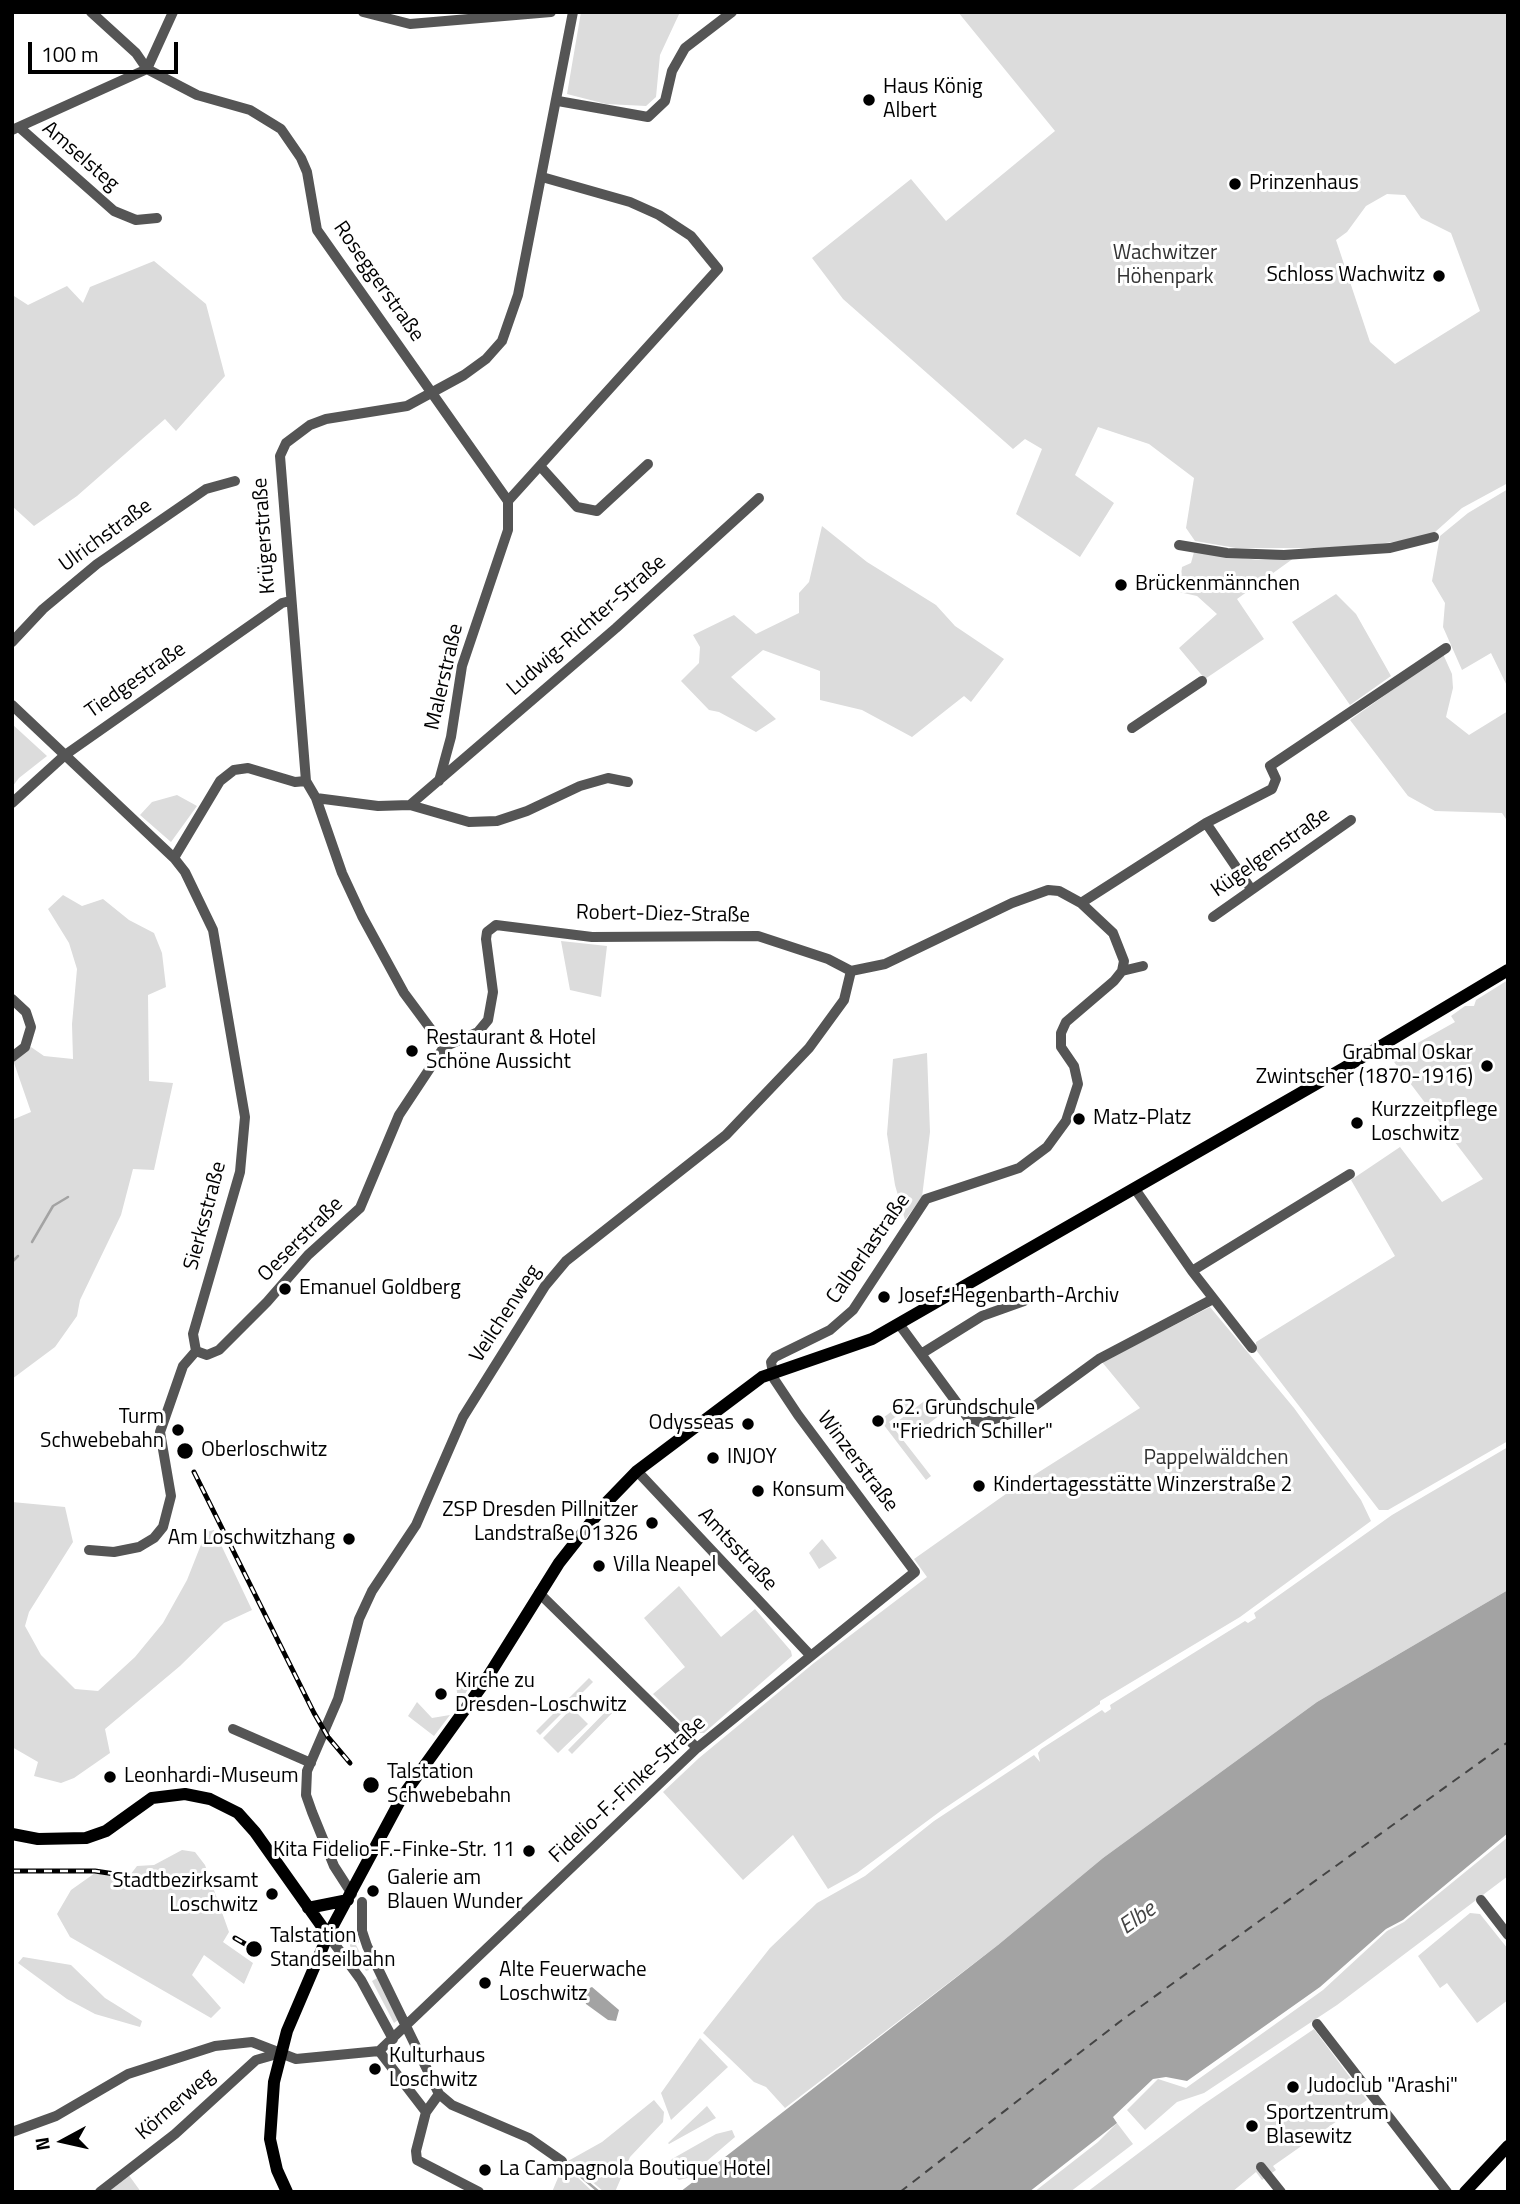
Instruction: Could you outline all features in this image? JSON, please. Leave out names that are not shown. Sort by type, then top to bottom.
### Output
[{"type":"main road","points":[[287,2192],[274,2159],[269,2128],[279,2053],[328,1935],[354,1899],[402,1797],[484,1684],[539,1593],[579,1535],[638,1471],[720,1407],[772,1372],[872,1339],[900,1324],[1508,970]]},
{"type":"main road","points":[[12,1834],[49,1840],[86,1839],[106,1831],[152,1798],[186,1794],[210,1799],[228,1807],[248,1824],[278,1860],[328,1935]]},
{"type":"main road","points":[[308,1908],[354,1899]]},
{"type":"main road","points":[[1465,2192],[1508,2146]]},
{"type":"street","name":"Roseggerstraße","points":[[91,12],[136,53],[147,69],[197,95],[250,110],[281,130],[301,158],[307,172],[317,230],[508,501]]},
{"type":"street","points":[[16,129],[147,69],[173,12]]},
{"type":"street","points":[[363,12],[410,24],[551,12]]},
{"type":"street","name":"Krügerstraße","points":[[443,1047],[391,972],[350,893],[316,798],[306,781],[279,466],[286,443],[299,431],[326,419],[407,406],[464,375],[486,359],[502,341],[518,295],[558,101],[573,12]]},
{"type":"street","points":[[558,101],[648,117],[665,101],[672,71],[685,48],[732,12]]},
{"type":"street","name":"Amselsteg","points":[[16,129],[114,212],[136,220],[157,218]]},
{"type":"street","points":[[508,501],[718,269],[691,236],[659,215],[630,202],[542,177]]},
{"type":"street","points":[[540,466],[577,507],[597,511],[648,464]]},
{"type":"street","name":"Ulrichstraße","points":[[12,642],[43,609],[97,564],[206,489],[235,481]]},
{"type":"street","name":"Ludwig-Richter-Straße","points":[[439,781],[616,628],[759,498]]},
{"type":"street","name":"Malerstraße","points":[[439,781],[451,737],[463,666],[508,530],[508,501]]},
{"type":"street","points":[[1179,545],[1227,553],[1296,555],[1390,548],[1434,537]]},
{"type":"street","name":"Tiedgestraße","points":[[12,803],[65,755],[282,603],[290,601]]},
{"type":"street","points":[[1081,903],[1206,823],[1272,789],[1276,779],[1270,766],[1446,648]]},
{"type":"street","points":[[1132,728],[1202,681]]},
{"type":"street","points":[[12,705],[65,755]]},
{"type":"street","name":"Sierksstraße","points":[[65,755],[174,858],[185,872],[213,930],[235,1042],[245,1117],[240,1172],[193,1334],[196,1352],[183,1366],[160,1432],[160,1448],[170,1482],[169,1513],[154,1538],[130,1550],[89,1550]]},
{"type":"street","points":[[174,858],[220,782],[234,770],[248,768],[295,782],[306,781]]},
{"type":"street","points":[[316,798],[378,806],[410,805],[470,822],[497,821],[527,811],[580,786],[608,778],[628,782]]},
{"type":"street","points":[[410,805],[439,781]]},
{"type":"street","name":"Kügelgenstraße","points":[[1213,917],[1351,820]]},
{"type":"street","points":[[1206,823],[1251,889]]},
{"type":"street","points":[[851,971],[898,959],[1037,892],[1059,891],[1081,903],[1118,941],[1123,951],[1122,971],[1143,966]]},
{"type":"street","name":"Robert-Diez-Straße","points":[[443,1047],[478,1032],[488,1020],[493,992],[486,939],[487,932],[496,925],[592,937],[758,936],[828,959],[851,971]]},
{"type":"street","name":"Veilchenweg","points":[[354,1899],[334,1866],[312,1812],[306,1786],[311,1763],[338,1699],[359,1619],[372,1591],[416,1525],[463,1417],[545,1286],[566,1261],[726,1135],[809,1048],[844,1000],[851,971]]},
{"type":"street","name":"Calberlastraße","points":[[772,1372],[771,1362],[775,1357],[830,1330],[853,1310],[926,1199],[1018,1168],[1047,1147],[1066,1121],[1077,1084],[1074,1066],[1061,1047],[1061,1033],[1066,1022],[1122,971]]},
{"type":"street","points":[[12,999],[23,1007],[31,1027],[25,1047],[12,1057]]},
{"type":"street","name":"Oeserstraße","points":[[196,1352],[207,1355],[219,1350],[267,1302],[308,1255],[360,1208],[391,1129],[443,1047]]},
{"type":"street","points":[[1192,1271],[1350,1174]]},
{"type":"street","points":[[1135,1189],[1192,1271],[1252,1348]]},
{"type":"street","points":[[900,1324],[968,1418],[983,1423],[996,1421],[1036,1405],[1099,1359],[1213,1299]]},
{"type":"street","points":[[921,1354],[982,1316],[1024,1301]]},
{"type":"street","name":"Winzerstraße","points":[[772,1372],[798,1415],[915,1572]]},
{"type":"street","name":"Amtsstraße","points":[[638,1471],[810,1655]]},
{"type":"street","name":"Fidelio-F.-Finke-Straße","points":[[379,2051],[697,1748],[915,1572]]},
{"type":"street","points":[[539,1593],[697,1748]]},
{"type":"street","points":[[233,1729],[311,1763]]},
{"type":"street","points":[[354,1899],[366,1946],[439,2094],[452,2105],[528,2138],[562,2161]]},
{"type":"street","points":[[1481,1900],[1508,1935]]},
{"type":"street","points":[[328,1935],[361,1980],[393,2039]]},
{"type":"street","points":[[1317,2024],[1447,2192]]},
{"type":"street","points":[[12,2132],[56,2116],[128,2074],[194,2051],[248,2042],[296,2059],[379,2051],[426,2112]]},
{"type":"street","name":"Körnerweg","points":[[100,2192],[175,2134],[256,2060],[279,2053]]},
{"type":"street","points":[[439,2094],[426,2112],[416,2151],[417,2160],[479,2192]]},
{"type":"street","points":[[1261,2166],[1281,2192]]},
{"type":"green space","points":[[581,12],[680,12],[660,55],[656,97],[646,106],[606,104],[567,94]]},
{"type":"green space","name":"Wachwitzer Höhenpark","points":[[958,12],[1508,12],[1508,483],[1462,508],[1434,533],[1408,540],[1347,548],[1236,548],[1195,541],[1186,528],[1194,478],[1149,444],[1098,427],[1075,475],[1114,503],[1080,557],[1016,514],[1042,449],[1025,439],[1013,449],[843,299],[812,258],[911,179],[946,221],[1055,131]],"holes":[[[1387,194],[1405,195],[1421,218],[1451,233],[1480,311],[1395,364],[1370,342],[1336,240],[1347,232],[1366,206]]]},
{"type":"green space","points":[[12,260],[14,296],[28,305],[67,286],[83,303],[90,287],[154,261],[206,304],[225,376],[176,431],[165,419],[77,496],[34,526],[12,506]]},
{"type":"green space","points":[[1508,489],[1508,688],[1491,653],[1462,670],[1443,627],[1445,603],[1432,581],[1440,536],[1468,513]]},
{"type":"green space","points":[[822,526],[867,562],[936,605],[955,626],[1004,659],[971,702],[964,696],[912,737],[862,710],[820,700],[820,671],[763,650],[731,677],[776,719],[756,732],[719,712],[709,710],[681,681],[699,663],[700,647],[693,635],[734,615],[756,634],[799,613],[799,593],[809,582]]},
{"type":"green space","points":[[1194,552],[1259,560],[1294,558],[1237,599],[1264,639],[1205,679],[1179,648],[1217,614],[1197,596],[1179,592],[1182,567],[1191,563]]},
{"type":"green space","points":[[1336,594],[1356,614],[1391,676],[1350,705],[1292,622]]},
{"type":"green space","points":[[1443,654],[1452,674],[1453,688],[1446,717],[1469,735],[1508,711],[1508,822],[1502,813],[1435,811],[1408,796],[1350,720]]},
{"type":"green space","points":[[12,724],[47,756],[12,787]]},
{"type":"green space","points":[[177,795],[197,806],[171,842],[140,815],[152,802]]},
{"type":"green space","points":[[63,895],[82,906],[103,899],[129,920],[154,933],[162,953],[166,987],[148,995],[149,1081],[173,1083],[154,1170],[133,1169],[121,1215],[80,1300],[77,1316],[55,1347],[12,1379],[12,1120],[31,1112],[13,1060],[31,1047],[44,1056],[73,1059],[72,1024],[77,969],[69,943],[48,909]]},
{"type":"green space","points":[[561,941],[607,946],[601,997],[570,990]]},
{"type":"green space","points":[[1508,980],[1508,1441],[1388,1510],[1379,1510],[1256,1350],[1256,1342],[1395,1256],[1351,1180],[1400,1147],[1442,1202],[1483,1179],[1391,1058],[1455,1022],[1451,1016],[1465,1006],[1474,1006],[1476,1000]]},
{"type":"green space","points":[[927,1053],[930,1132],[922,1197],[905,1220],[895,1185],[887,1134],[893,1059]]},
{"type":"green space","name":"Pappelwäldchen","points":[[1210,1307],[1294,1408],[1361,1500],[1371,1521],[1240,1617],[1100,1701],[1100,1704],[942,1810],[857,1873],[828,1889],[793,1835],[743,1880],[663,1792],[699,1758],[814,1663],[927,1577],[914,1559],[1020,1484],[1140,1408],[1102,1362]]},
{"type":"green space","points":[[910,1398],[913,1403],[889,1422],[931,1476],[926,1480],[880,1420]]},
{"type":"green space","points":[[927,1399],[940,1415],[911,1437],[898,1421]]},
{"type":"green space","points":[[1508,1447],[1508,1590],[1317,1702],[1103,1858],[998,1945],[785,2108],[766,2087],[754,2082],[703,2033],[770,1948],[817,1903],[865,1876],[934,1821],[1034,1755],[1040,1762],[1038,1753],[1041,1749],[1102,1710],[1105,1713],[1111,1709],[1110,1705],[1245,1621],[1248,1623],[1256,1618],[1254,1613],[1392,1515]]},
{"type":"green space","points":[[12,1502],[65,1507],[73,1542],[29,1612],[25,1626],[41,1655],[75,1689],[98,1691],[135,1657],[163,1623],[187,1580],[206,1532],[214,1530],[252,1610],[224,1623],[180,1666],[105,1729],[110,1753],[74,1778],[61,1783],[34,1776],[38,1762],[12,1747]]},
{"type":"green space","points":[[822,1539],[837,1558],[819,1569],[809,1553]]},
{"type":"green space","points":[[679,1586],[721,1637],[755,1609],[791,1651],[792,1656],[704,1733],[692,1733],[653,1694],[685,1667],[644,1618]]},
{"type":"green space","points":[[460,1675],[472,1683],[463,1697],[457,1693],[456,1682]]},
{"type":"green space","points":[[589,1678],[593,1682],[540,1735],[536,1731]]},
{"type":"green space","points":[[417,1702],[432,1718],[450,1715],[434,1736],[408,1716]]},
{"type":"green space","points":[[615,1702],[619,1706],[572,1754],[568,1750]]},
{"type":"green space","points":[[572,1708],[588,1724],[558,1753],[543,1738]]},
{"type":"green space","points":[[1508,1837],[1508,1876],[1337,2005],[1204,2093],[1177,2102],[1145,2130],[1127,2110],[1158,2079],[1186,2088],[1323,1990],[1387,1931],[1404,1922]]},
{"type":"green space","points":[[182,1850],[195,1852],[205,1865],[229,1932],[223,1942],[253,1963],[244,1984],[204,1955],[192,1975],[221,2008],[211,2018],[70,1937],[57,1914],[71,1890],[95,1873],[127,1879],[137,1866],[154,1865]]},
{"type":"green space","points":[[1470,1913],[1480,1914],[1508,1949],[1508,2000],[1477,2023],[1447,1983],[1440,1988],[1418,1956]]},
{"type":"green space","points":[[356,1932],[359,1942],[356,1945],[369,1970],[366,1971],[350,1946],[350,1937]]},
{"type":"green space","points":[[23,1957],[71,1965],[105,1998],[142,2021],[140,2027],[95,2014],[67,1999],[18,1963]]},
{"type":"green space","points":[[377,1978],[398,2020],[394,2023],[372,1981]]},
{"type":"green space","name":"Sportzentrum Blasewitz","points":[[1314,2029],[1367,2100],[1273,2166],[1276,2170],[1262,2180],[1256,2172],[1232,2192],[1087,2192],[1201,2106]]},
{"type":"green space","points":[[700,2038],[728,2067],[671,2120],[661,2093]]},
{"type":"green space","points":[[654,2100],[664,2112],[663,2122],[630,2157],[615,2192],[604,2192],[568,2161],[602,2142]]},
{"type":"green space","points":[[707,2106],[716,2118],[668,2143]]},
{"type":"green space","points":[[1117,2123],[1133,2144],[1070,2192],[1034,2192],[1098,2142]]},
{"type":"green space","points":[[732,2130],[735,2137],[687,2178],[679,2180],[670,2172],[668,2164],[672,2159],[716,2134]]},
{"type":"green space","points":[[563,2166],[574,2174],[593,2192],[552,2192]]},
{"type":"green space","points":[[128,2174],[141,2192],[104,2192]]},
{"type":"water","name":"Elbe","points":[[1508,1590],[1508,1833],[1403,1920],[1386,1929],[1320,1987],[1187,2081],[1166,2077],[1153,2079],[1113,2117],[1117,2123],[1029,2192],[680,2192],[998,1945],[1103,1858],[1317,1702]]},
{"type":"water","points":[[592,1987],[619,2010],[616,2021],[608,2020],[586,2004],[583,1991]]},
{"type":"waterway","points":[[32,1242],[53,1206],[68,1197]]},
{"type":"waterway","points":[[12,1262],[18,1256]]},
{"type":"waterway","points":[[565,2163],[599,2192]]},
{"type":"ferry route","points":[[900,2192],[1122,2020],[1508,1742]]},
{"type":"tram line","points":[[1462,2192],[1508,2143]]},
{"type":"railway","points":[[194,1472],[314,1713],[328,1737],[350,1763]]},
{"type":"railway","points":[[12,1871],[95,1871],[128,1876]]},
{"type":"railway","points":[[235,1938],[254,1949]]},
{"type":"place","name":"Haus König Albert","points":[[869,100]]},
{"type":"place","name":"Prinzenhaus","points":[[1235,184]]},
{"type":"place","name":"Schloss Wachwitz","points":[[1439,276]]},
{"type":"place","name":"Brückenmännchen","points":[[1121,585]]},
{"type":"place","name":"Restaurant & Hotel Schöne Aussicht","points":[[412,1051]]},
{"type":"place","name":"Grabmal Oskar Zwintscher (1870-1916)","points":[[1487,1066]]},
{"type":"place","name":"Matz-Platz","points":[[1079,1119]]},
{"type":"place","name":"Kurzzeitpflege Loschwitz","points":[[1357,1123]]},
{"type":"place","name":"Emanuel Goldberg","points":[[285,1289]]},
{"type":"place","name":"Josef-Hegenbarth-Archiv","points":[[884,1297]]},
{"type":"place","name":"62. Grundschule \"Friedrich Schiller\"","points":[[878,1421]]},
{"type":"place","name":"Odysseas","points":[[748,1424]]},
{"type":"place","name":"Turm Schwebebahn","points":[[178,1430]]},
{"type":"place","name":"Oberloschwitz","points":[[185,1451]]},
{"type":"place","name":"INJOY","points":[[713,1458]]},
{"type":"place","name":"Kindertagesstätte Winzerstraße 2","points":[[979,1486]]},
{"type":"place","name":"Konsum","points":[[758,1491]]},
{"type":"place","name":"ZSP Dresden Pillnitzer Landstraße 01326","points":[[652,1523]]},
{"type":"place","name":"Am Loschwitzhang","points":[[349,1539]]},
{"type":"place","name":"Villa Neapel","points":[[599,1566]]},
{"type":"place","name":"Kirche zu Dresden-Loschwitz","points":[[441,1694]]},
{"type":"place","name":"Leonhardi-Museum","points":[[110,1777]]},
{"type":"place","name":"Talstation Schwebebahn","points":[[371,1785]]},
{"type":"place","name":"Kita Fidelio-F.-Finke-Str. 11","points":[[529,1851]]},
{"type":"place","name":"Galerie am Blauen Wunder","points":[[373,1891]]},
{"type":"place","name":"Stadtbezirksamt Loschwitz","points":[[272,1894]]},
{"type":"place","name":"Talstation Standseilbahn","points":[[254,1949]]},
{"type":"place","name":"Alte Feuerwache Loschwitz","points":[[485,1983]]},
{"type":"place","name":"Kulturhaus Loschwitz","points":[[375,2069]]},
{"type":"place","name":"Judoclub \"Arashi\"","points":[[1293,2087]]},
{"type":"place","name":"Sportzentrum Blasewitz","points":[[1252,2126]]},
{"type":"place","name":"La Campagnola Boutique Hotel","points":[[485,2170]]}]
